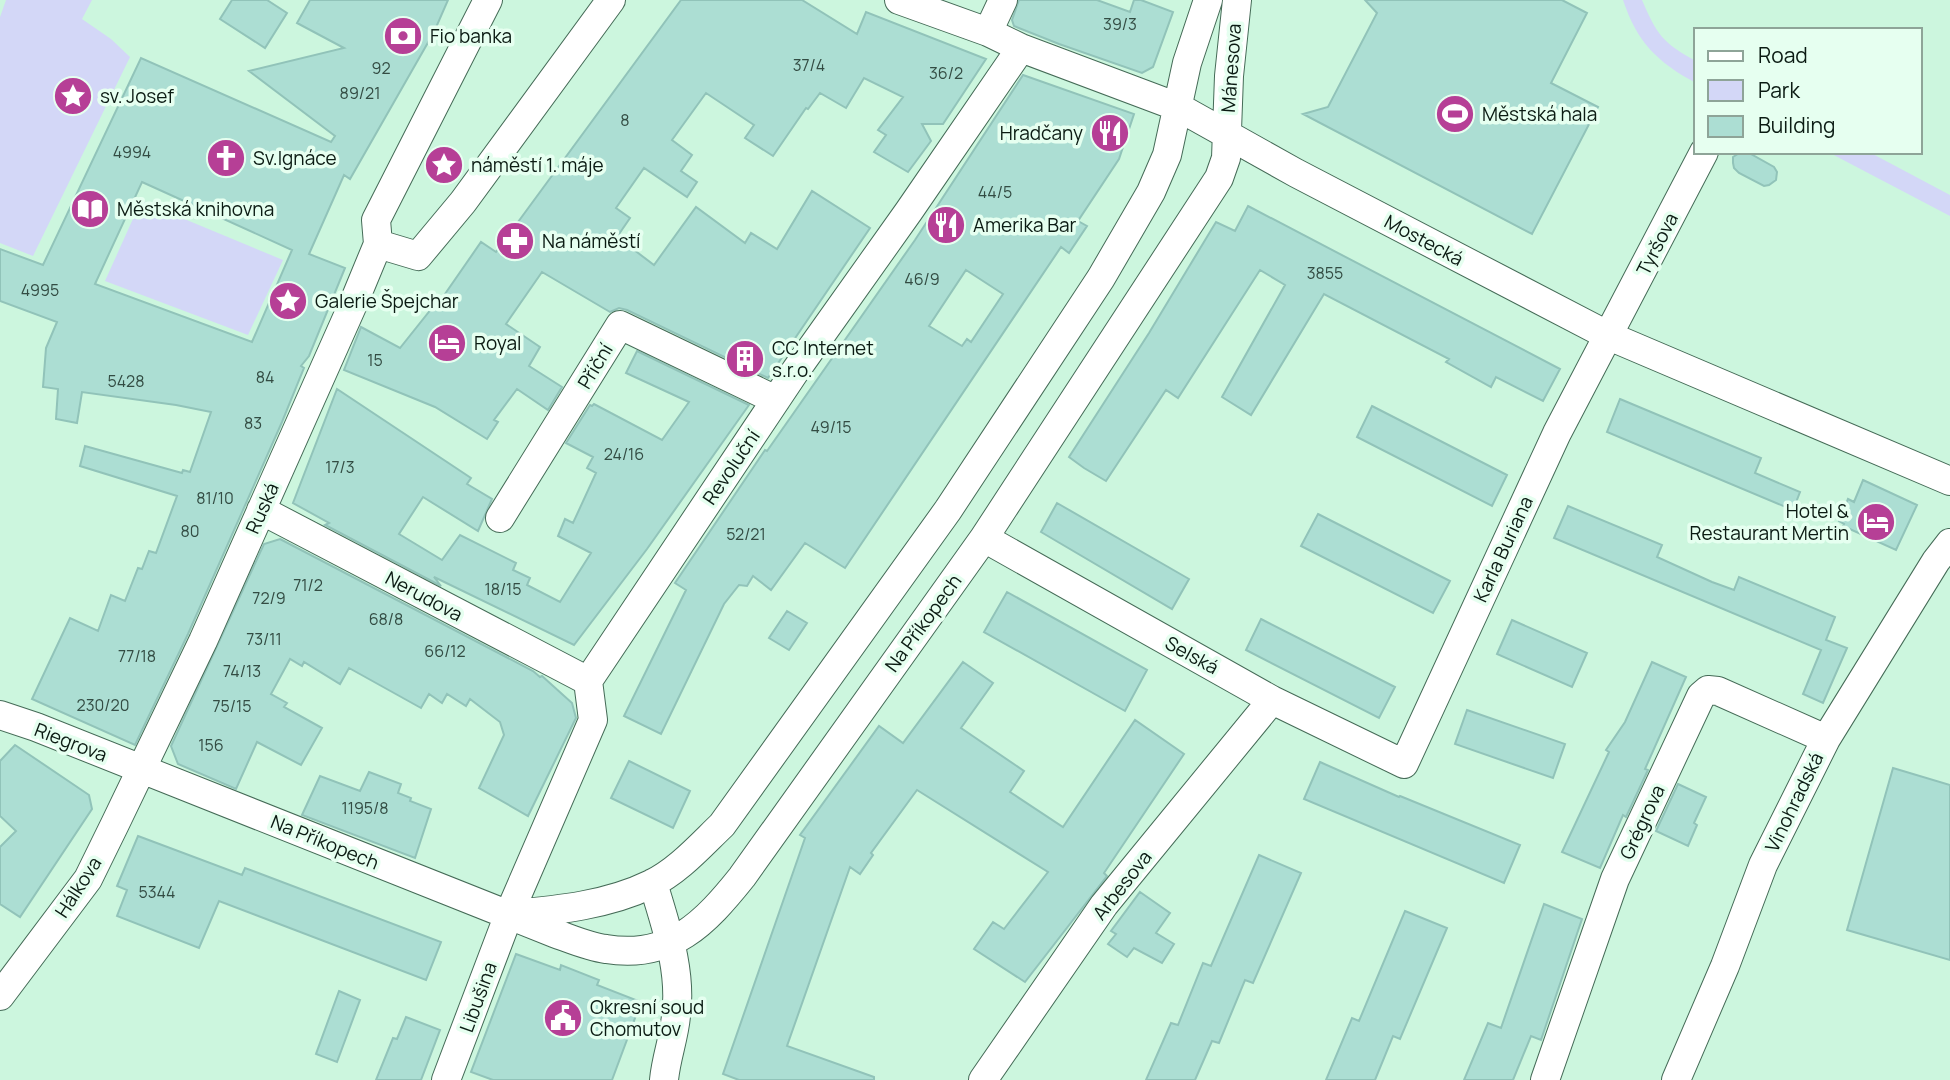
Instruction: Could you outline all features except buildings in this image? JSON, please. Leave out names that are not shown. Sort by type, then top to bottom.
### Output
[{"type":"street","points":[[488,0],[376,220],[377,244],[418,256],[463,201],[611,0]]},
{"type":"street","name":"Mostecká","points":[[899,0],[1178,107],[1227,136],[1609,336],[1950,481]]},
{"type":"street","points":[[988,32],[1003,0]]},
{"type":"street","name":"Mánesova","points":[[1178,107],[1188,63],[1208,0]]},
{"type":"street","name":"Mánesova","points":[[1227,136],[1229,76],[1237,0]]},
{"type":"street","name":"Revoluční","points":[[588,681],[776,400],[1021,48]]},
{"type":"street","name":"Na Příkopech","points":[[509,914],[599,902],[653,883],[687,859],[722,825],[948,510],[1101,278],[1151,192],[1167,155],[1178,107]]},
{"type":"street","name":"Na Příkopech","points":[[142,770],[554,933],[606,949],[628,950],[671,943],[713,912],[742,877],[985,538],[1219,178],[1226,158],[1227,136]]},
{"type":"street","name":"Tyršova","points":[[1609,336],[1703,154]]},
{"type":"street","name":"Ruská","points":[[142,770],[354,302],[377,244]]},
{"type":"street","name":"Příční","points":[[500,518],[620,325],[776,400]]},
{"type":"street","name":"Karla Buriana","points":[[1404,764],[1557,433],[1609,336]]},
{"type":"street","name":"Nerudova","points":[[261,510],[588,681]]},
{"type":"street","name":"Selská","points":[[985,538],[1272,700],[1404,764]]},
{"type":"street","name":"Vinohradská","points":[[1676,1080],[1725,966],[1763,865],[1826,739],[1936,561],[1950,543]]},
{"type":"street","points":[[509,914],[593,720],[588,681]]},
{"type":"street","name":"Grégrova","points":[[1545,1080],[1615,879],[1701,696],[1708,690],[1718,691],[1826,739]]},
{"type":"street","name":"Arbesova","points":[[983,1080],[1104,905],[1272,700]]},
{"type":"street","name":"Riegrova","points":[[0,715],[142,770]]},
{"type":"street","name":"Hálkova","points":[[0,996],[88,879],[142,770]]},
{"type":"street","points":[[653,883],[671,943],[678,980],[676,1017],[664,1080]]},
{"type":"street","name":"Libušina","points":[[446,1080],[509,914]]},
{"type":"green space","points":[[6,0],[92,0],[82,19],[111,39],[130,57],[33,256],[0,243],[0,17]]},
{"type":"green space","points":[[1623,0],[1642,0],[1662,37],[1694,60],[1694,82],[1659,59],[1642,39]]},
{"type":"green space","points":[[1832,154],[1873,154],[1950,195],[1950,216]]},
{"type":"green space","points":[[141,201],[283,260],[248,335],[105,281]]},
{"type":"place","name":"Fio banka","points":[[403,36]]},
{"type":"place","name":"sv. Josef","points":[[73,96]]},
{"type":"place","name":"Městská hala","points":[[1455,114]]},
{"type":"place","name":"Hradčany","points":[[1110,133]]},
{"type":"place","name":"Sv.Ignáce","points":[[226,158]]},
{"type":"place","name":"náměstí 1. máje","points":[[444,165]]},
{"type":"place","name":"Městská knihovna","points":[[90,209]]},
{"type":"place","name":"Amerika Bar","points":[[946,225]]},
{"type":"place","name":"Na náměstí","points":[[515,241]]},
{"type":"place","name":"Galerie Špejchar","points":[[288,301]]},
{"type":"place","name":"Royal","points":[[447,343]]},
{"type":"place","name":"CC Internet s.r.o.","points":[[745,359]]},
{"type":"place","name":"Hotel & Restaurant Mertin","points":[[1876,522]]},
{"type":"place","name":"Okresní soud Chomutov","points":[[563,1018]]}]
